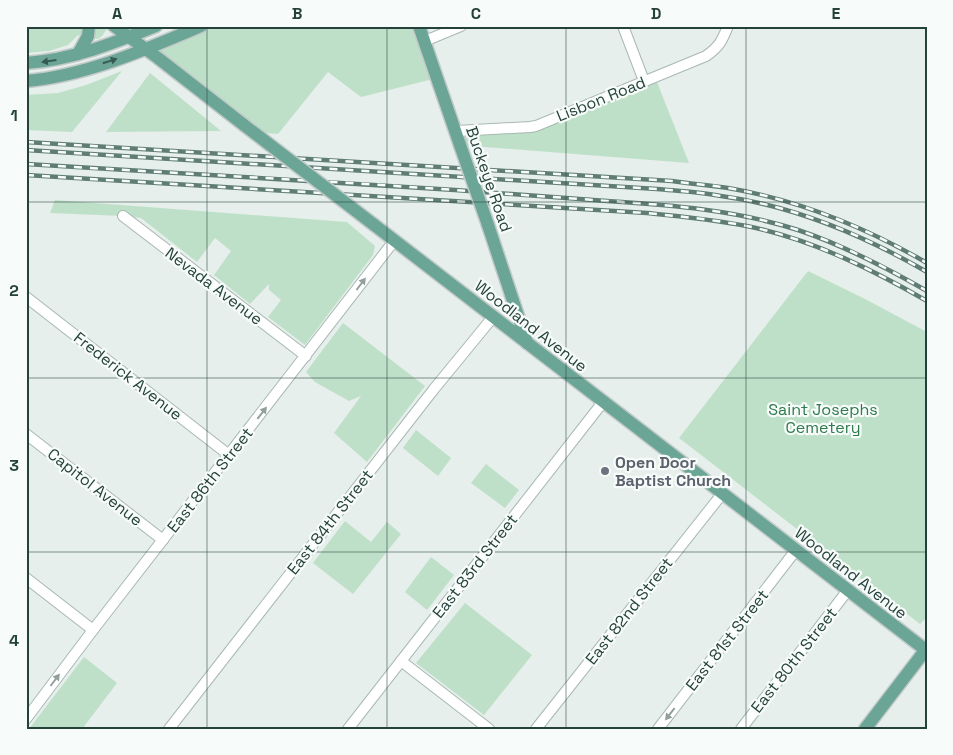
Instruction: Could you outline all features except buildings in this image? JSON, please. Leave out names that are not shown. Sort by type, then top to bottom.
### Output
[{"type":"main road","points":[[78,54],[88,36],[90,26]]},
{"type":"main road","name":"Woodland Avenue","points":[[114,26],[926,650]]},
{"type":"main road","points":[[26,64],[63,59],[92,51],[156,26]]},
{"type":"main road","points":[[26,81],[64,75],[146,50],[201,26]]},
{"type":"main road","name":"Buckeye Road","points":[[419,26],[527,343]]},
{"type":"main road","points":[[865,729],[926,650]]},
{"type":"street","points":[[425,41],[461,26]]},
{"type":"street","points":[[623,26],[644,81]]},
{"type":"street","name":"Lisbon Road","points":[[456,131],[536,126],[706,56],[723,39],[728,26]]},
{"type":"street","name":"Nevada Avenue","points":[[123,216],[306,356]]},
{"type":"street","name":"East 86th Street","points":[[26,719],[394,241]]},
{"type":"street","name":"Frederick Avenue","points":[[26,297],[229,455]]},
{"type":"street","name":"East 84th Street","points":[[169,729],[492,317]]},
{"type":"street","name":"East 83rd Street","points":[[348,729],[603,402]]},
{"type":"street","name":"Capitol Avenue","points":[[26,434],[164,540]]},
{"type":"street","name":"East 82nd Street","points":[[536,729],[722,494]]},
{"type":"street","name":"East 81st Street","points":[[658,729],[796,550]]},
{"type":"street","points":[[26,578],[93,630]]},
{"type":"street","name":"East 80th Street","points":[[741,729],[848,590]]},
{"type":"street","points":[[401,661],[489,729]]},
{"type":"green space","points":[[26,26],[109,26],[98,39],[78,35],[68,45],[49,51],[26,53]]},
{"type":"green space","points":[[201,26],[419,26],[437,78],[361,97],[328,72],[278,134],[253,132],[146,50]]},
{"type":"green space","points":[[122,71],[72,132],[26,130],[26,95],[58,93],[86,85]]},
{"type":"green space","points":[[150,73],[221,131],[106,132]]},
{"type":"green space","points":[[655,77],[689,163],[460,145],[456,131],[530,127]]},
{"type":"green space","points":[[55,200],[347,222],[375,246],[373,255],[305,345],[268,317],[281,300],[269,290],[269,284],[250,304],[214,275],[231,251],[215,238],[197,262],[141,218],[50,213]]},
{"type":"green space","name":"Saint Josephs Cemetery","points":[[808,271],[927,332],[927,617],[920,624],[679,438]]},
{"type":"green space","points":[[343,323],[425,386],[367,462],[334,433],[361,396],[349,401],[315,382],[306,372]]},
{"type":"green space","points":[[416,430],[451,458],[438,476],[403,448]]},
{"type":"green space","points":[[486,464],[519,490],[505,508],[471,483]]},
{"type":"green space","points":[[345,521],[371,542],[387,522],[401,534],[353,594],[313,563]]},
{"type":"green space","points":[[431,557],[454,575],[427,610],[405,592]]},
{"type":"green space","points":[[465,603],[532,655],[484,715],[416,663]]},
{"type":"green space","points":[[84,657],[117,683],[82,729],[29,729]]},
{"type":"railway","points":[[26,142],[672,181],[721,187],[754,193],[831,216],[880,238],[927,263]]},
{"type":"railway","points":[[26,150],[657,189],[705,194],[775,207],[828,224],[878,246],[927,272]]},
{"type":"railway","points":[[26,164],[401,186],[655,204],[727,213],[775,223],[831,242],[864,257],[927,291]]},
{"type":"railway","points":[[26,175],[647,213],[715,221],[756,228],[823,249],[886,278],[927,301]]},
{"type":"place","name":"Open Door Baptist Church","points":[[605,471]]}]
